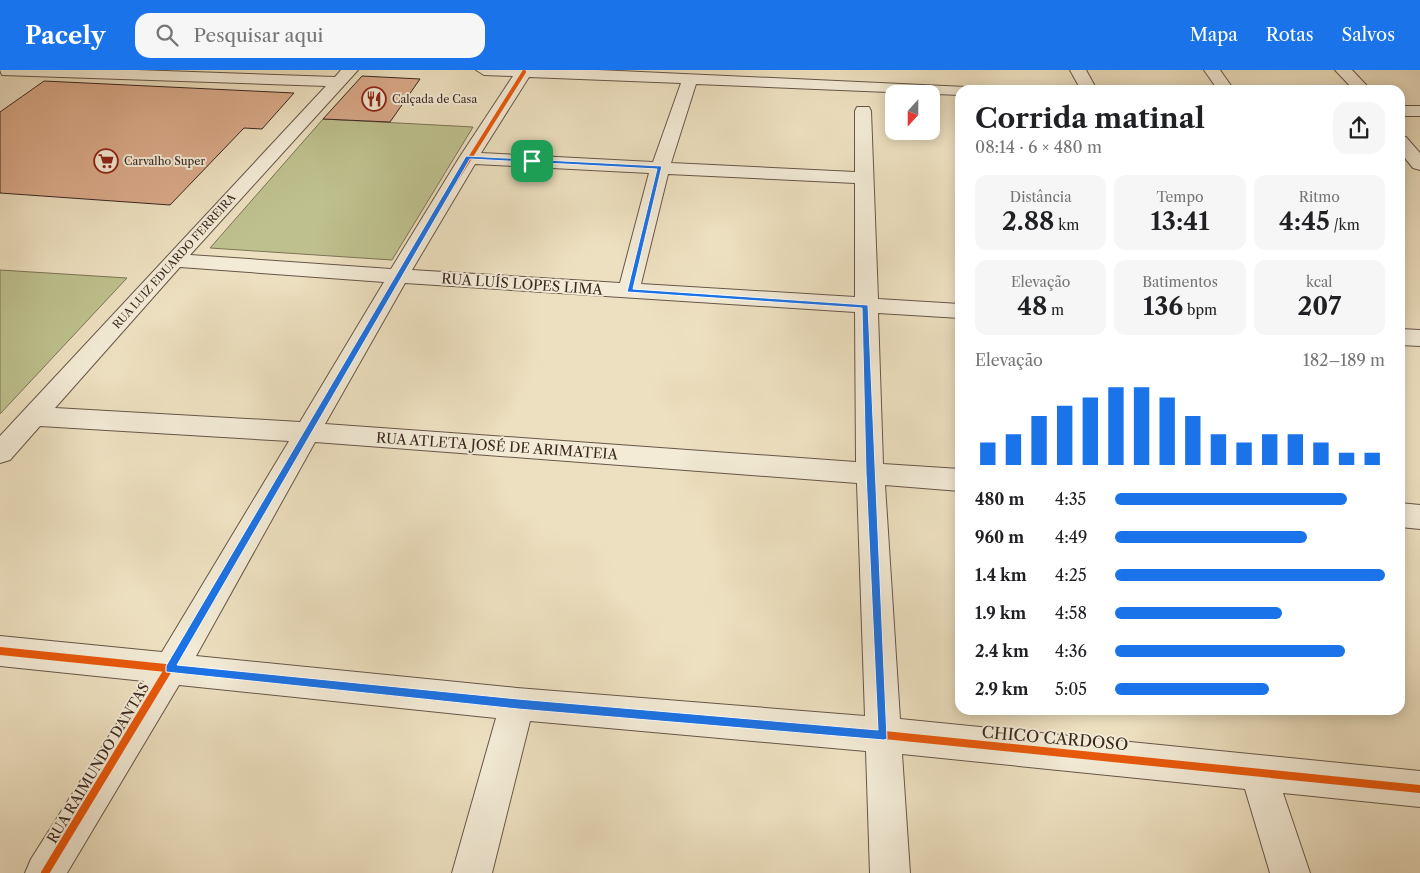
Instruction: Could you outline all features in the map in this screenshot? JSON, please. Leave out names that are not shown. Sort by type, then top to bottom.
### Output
[{"type":"street","points":[[484,70],[602,72],[690,80],[885,87]]},
{"type":"street","points":[[756,82],[777,70]]},
{"type":"street","points":[[804,84],[828,70]]},
{"type":"street","points":[[934,70],[937,85]]},
{"type":"street","points":[[1078,70],[1086,85]]},
{"type":"street","points":[[1212,70],[1222,85]]},
{"type":"street","points":[[1343,70],[1357,85]]},
{"type":"street","points":[[1,71],[344,76]]},
{"type":"street","name":"RUA RAIMUNDO DANTAS","points":[[45,873],[170,669],[397,276],[468,158],[524,72]]},
{"type":"street","name":"RUA LUIZ EDUARDO FERREIRA","points":[[0,453],[174,260],[344,76]]},
{"type":"street","points":[[0,79],[32,81]]},
{"type":"street","points":[[629,290],[660,168],[690,80]]},
{"type":"street","points":[[940,89],[955,90]]},
{"type":"street","points":[[1405,110],[1420,111]]},
{"type":"street","points":[[862,111],[870,473],[890,873]]},
{"type":"street","points":[[1405,147],[1420,164]]},
{"type":"street","points":[[468,158],[864,178]]},
{"type":"street","name":"RUA LUÍS LOPES LIMA","points":[[174,260],[397,276],[955,311]]},
{"type":"street","points":[[1405,337],[1420,338]]},
{"type":"street","name":"RUA ATLETA JOSÉ DE ARIMATEIA","points":[[34,416],[306,432],[955,480]]},
{"type":"street","points":[[1405,516],[1420,517]]},
{"type":"street","name":"CHICO CARDOSO","points":[[0,651],[518,704],[884,735],[1420,788]]},
{"type":"street","points":[[472,873],[518,704]]},
{"type":"street","points":[[1257,771],[1290,873]]},
{"type":"green space","points":[[323,119],[473,127],[392,260],[210,248]]},
{"type":"green space","points":[[0,270],[127,278],[0,414]]},
{"type":"building","points":[[362,76],[420,79],[390,122],[323,119]]},
{"type":"building","name":"Carvalho Super","points":[[44,81],[294,93],[262,129],[244,128],[170,205],[0,193],[0,112]]},
{"type":"cycle path","points":[[45,873],[170,669],[387,294],[477,145],[524,72]]},
{"type":"cycle path","points":[[0,651],[517,704],[884,735],[1420,789]]},
{"type":"place","name":"Calçada de Casa","points":[[374,99]]},
{"type":"place","name":"Carvalho Super","points":[[106,161]]},
{"type":"route","points":[[468,158],[532,161],[660,168],[629,290],[866,306],[870,473],[884,735],[518,704],[170,669],[306,432],[468,158]]}]
